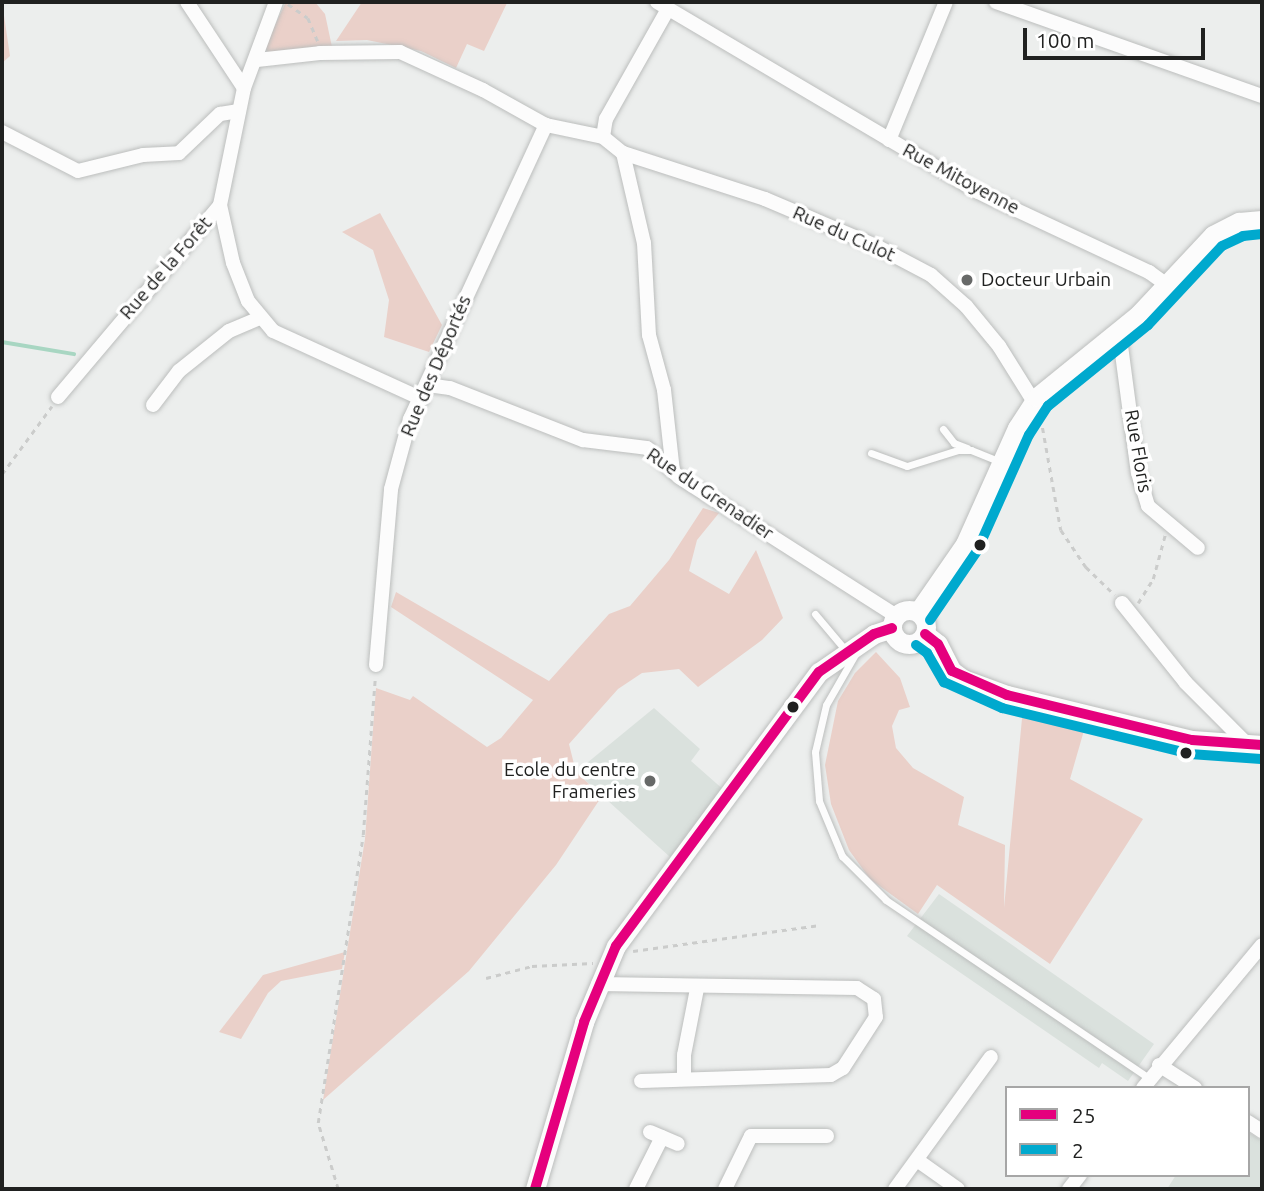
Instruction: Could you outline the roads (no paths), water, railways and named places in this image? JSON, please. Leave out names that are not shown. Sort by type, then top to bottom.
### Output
[{"type":"street","points":[[187,2],[244,88]]},
{"type":"street","name":"Rue de la Forêt","points":[[58,397],[220,205],[244,88],[257,60],[276,2]]},
{"type":"street","points":[[889,141],[946,2]]},
{"type":"street","points":[[996,2],[1262,96]]},
{"type":"street","points":[[257,60],[320,53],[400,52],[483,90],[546,125],[603,137],[606,119],[663,5]]},
{"type":"street","name":"Rue Mitoyenne","points":[[663,5],[978,192],[1149,272],[1167,285]]},
{"type":"street","points":[[2,132],[78,171],[143,155],[179,153],[220,114],[239,111]]},
{"type":"street","name":"Rue des Déportés","points":[[376,664],[391,489],[411,419],[546,125]]},
{"type":"street","name":"Rue du Culot","points":[[603,137],[624,153],[765,199],[878,247],[931,275],[991,336],[1034,402]]},
{"type":"street","points":[[624,153],[645,243],[649,335],[664,390],[673,472]]},
{"type":"street","points":[[153,405],[179,371],[229,331],[259,318],[233,263],[220,205]]},
{"type":"street","points":[[918,612],[965,544],[1002,463],[1034,402],[1119,331],[1167,285],[1213,234],[1234,224],[1262,220]]},
{"type":"street","name":"Rue du Grenadier","points":[[259,318],[273,331],[425,392],[450,388],[583,440],[647,448],[673,472],[894,622]]},
{"type":"street","name":"Rue Floris","points":[[1119,331],[1139,473],[1148,506],[1168,526],[1198,548]]},
{"type":"street","points":[[1126,607],[1186,683],[1253,743]]},
{"type":"street","points":[[535,1189],[601,976],[616,946],[819,672],[894,622],[906,610],[918,612],[926,622],[925,634],[917,642],[905,643],[894,622]]},
{"type":"street","points":[[925,634],[938,644],[952,671],[963,680],[1007,695],[1192,740],[1253,743]]},
{"type":"street","points":[[1146,1083],[1262,945]]},
{"type":"street","points":[[601,976],[697,989],[857,988],[874,999],[876,1017],[843,1068],[831,1075],[641,1081]]},
{"type":"street","points":[[684,1079],[684,1055],[697,989]]},
{"type":"street","points":[[895,1189],[991,1056]]},
{"type":"street","points":[[1159,1065],[1192,1086]]},
{"type":"street","points":[[636,1189],[656,1134],[678,1144]]},
{"type":"street","points":[[725,1189],[751,1136],[827,1136]]},
{"type":"street","points":[[917,1160],[958,1189]]},
{"type":"lane","points":[[943,429],[954,443],[1002,463]]},
{"type":"lane","points":[[871,453],[907,466],[971,450]]},
{"type":"lane","points":[[814,614],[856,656],[823,712],[815,760],[823,815],[842,856],[886,900],[1146,1083]]},
{"type":"waterway","points":[[2,342],[74,354]]},
{"type":"place","name":"Docteur Urbain","points":[[967,280]]},
{"type":"place","name":"Ecole du centre Frameries","points":[[650,781]]}]
